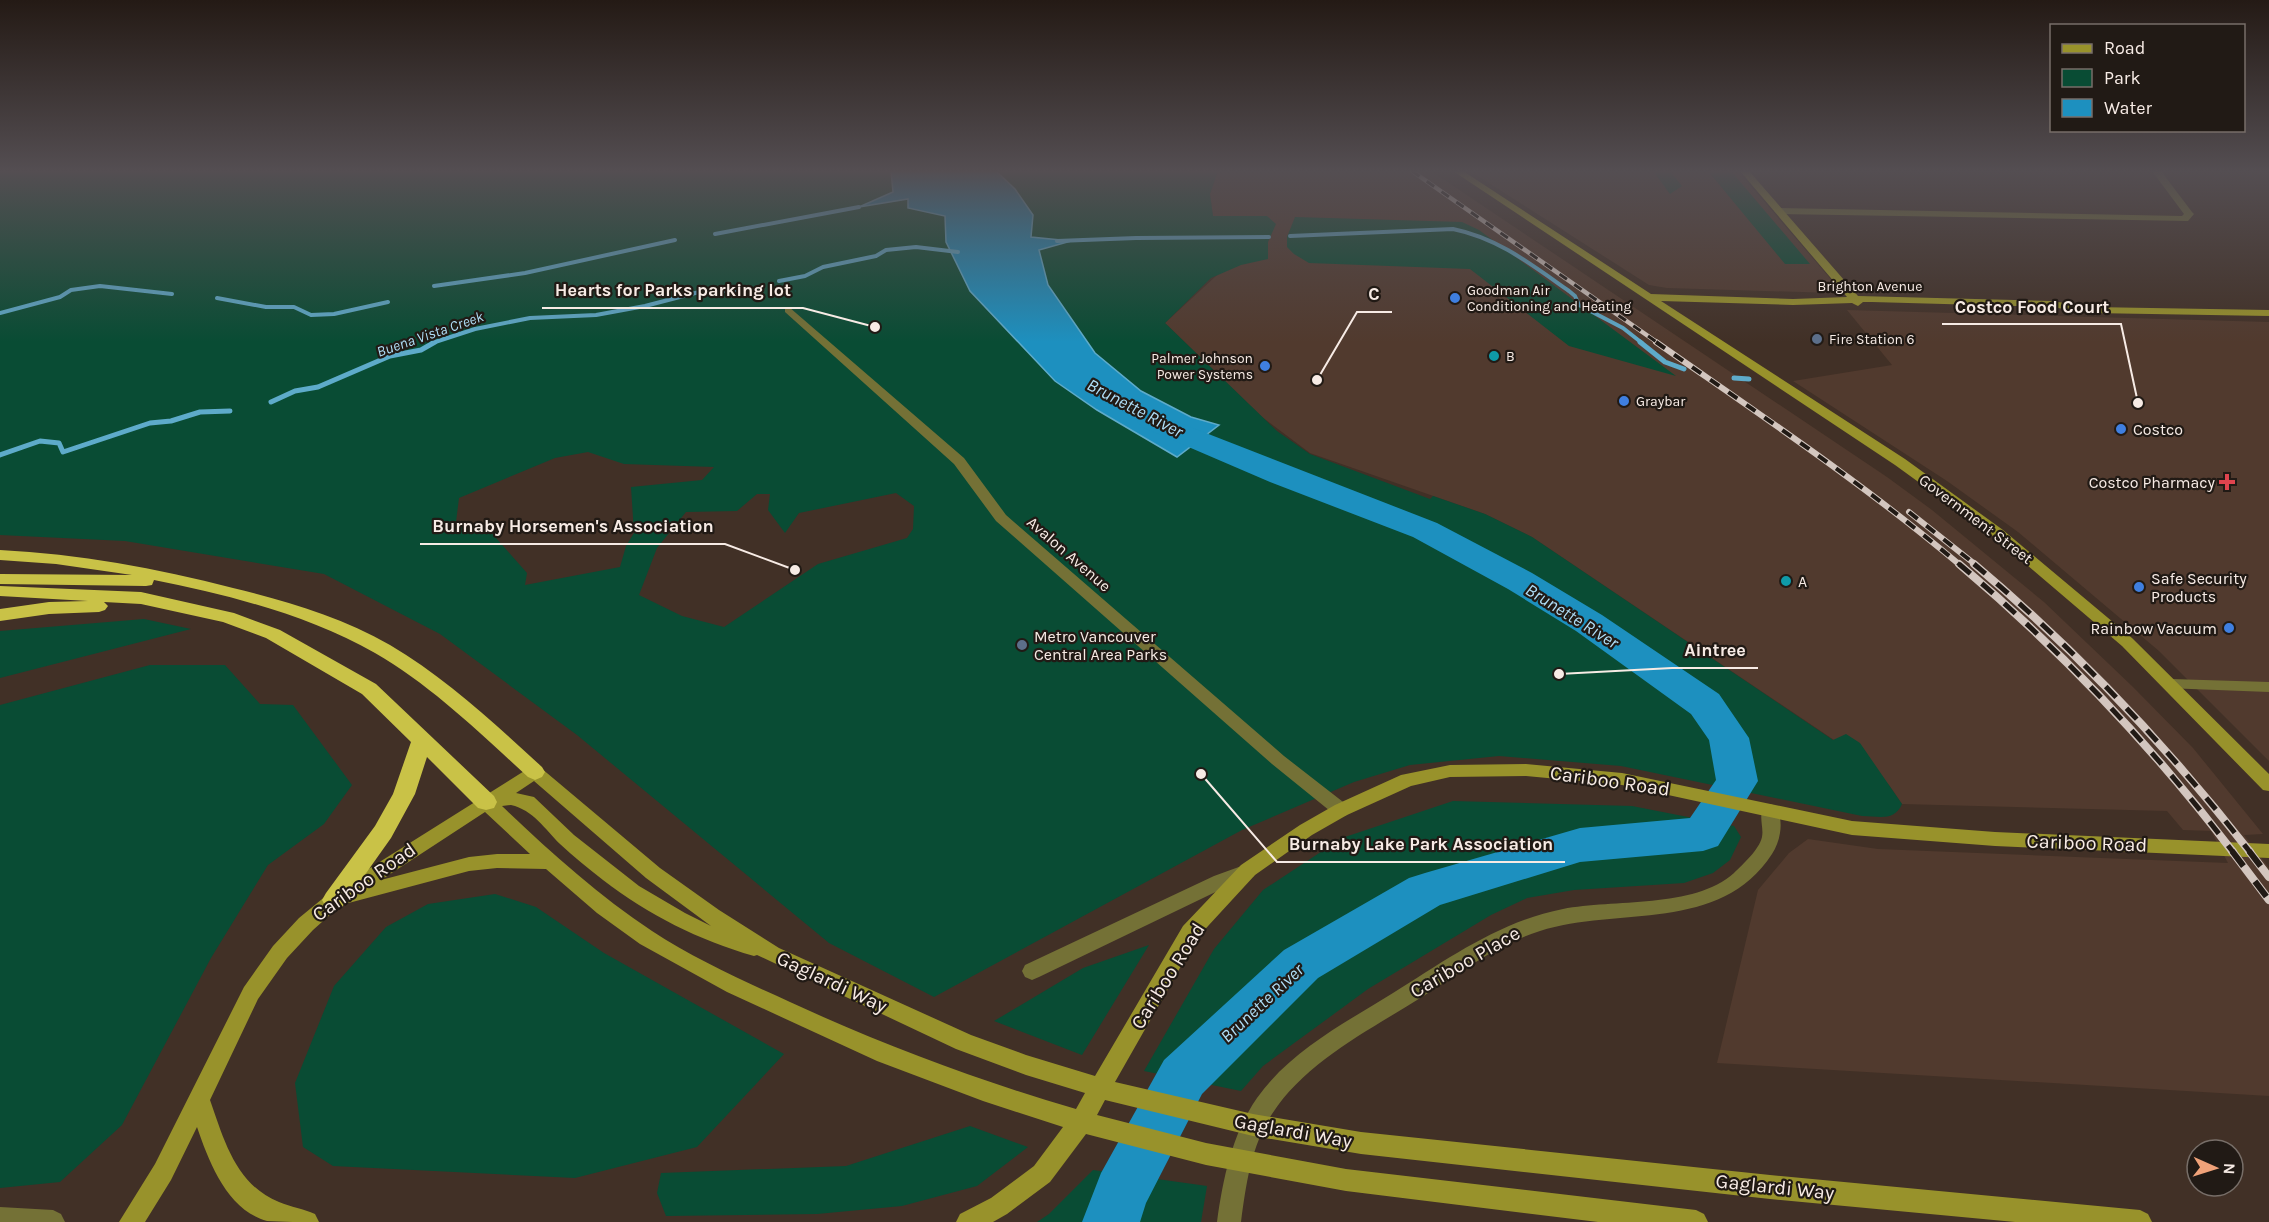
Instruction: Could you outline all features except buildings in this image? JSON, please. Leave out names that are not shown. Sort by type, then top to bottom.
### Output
[{"type":"highway","points":[[0,555],[63,559],[136,569],[278,606],[330,625],[382,649],[439,688],[535,772]]},
{"type":"highway","points":[[0,579],[93,579],[195,583]]},
{"type":"highway","points":[[0,591],[141,598],[228,617],[273,634],[369,689],[486,802]]},
{"type":"highway","points":[[0,615],[88,605],[184,606]]},
{"type":"highway","points":[[334,900],[383,832],[404,794],[422,740]]},
{"type":"street","name":"Government Street","points":[[1543,228],[1900,462],[1982,520],[2084,604],[2171,684],[2269,784]]},
{"type":"street","points":[[1794,228],[1862,308]]},
{"type":"street","name":"Brighton Avenue","points":[[1648,297],[1792,302],[1862,308],[2059,314],[2092,310]]},
{"type":"street","name":"Brighton Avenue","points":[[1792,302],[1854,299],[2051,304],[2092,310],[2269,314]]},
{"type":"street","name":"Avalon Avenue","points":[[789,310],[959,461],[1001,518],[1278,760],[1341,810]]},
{"type":"street","points":[[2171,684],[2269,687]]},
{"type":"street","name":"Cariboo Road","points":[[968,1222],[999,1206],[1042,1174],[1080,1123],[1190,932],[1248,870],[1306,830],[1341,810],[1407,780],[1461,771],[1526,770],[1622,779],[1852,828],[1944,836],[2269,850]]},
{"type":"street","name":"Cariboo Road","points":[[131,1222],[163,1172],[200,1101],[250,993],[286,945],[334,900],[535,772]]},
{"type":"street","name":"Gaglardi Way","points":[[535,772],[660,879],[712,916],[772,954],[956,1039],[1026,1065],[1127,1096],[1253,1125],[1361,1143],[1770,1187],[2140,1222]]},
{"type":"street","points":[[486,802],[511,798],[528,802],[601,867],[654,907],[704,932],[772,954]]},
{"type":"street","points":[[486,802],[549,862],[607,909],[648,938],[720,978],[808,1021],[873,1049],[1007,1098],[1161,1143],[1346,1180],[1696,1222]]},
{"type":"street","name":"Cariboo Place","points":[[1229,1222],[1241,1163],[1259,1115],[1275,1092],[1308,1060],[1477,951],[1537,923],[1571,916],[1684,902],[1721,891],[1752,869],[1770,841],[1770,811]]},
{"type":"street","points":[[334,900],[469,864],[497,861],[549,862]]},
{"type":"street","points":[[1032,971],[1248,870]]},
{"type":"street","points":[[200,1101],[225,1171],[239,1189],[269,1211],[307,1222]]},
{"type":"street","points":[[0,1219],[53,1222]]},
{"type":"shaded area","points":[[1222,228],[1516,228],[1887,477],[1932,510],[2044,602],[2133,687],[2193,748],[2263,834],[2244,835],[2269,868],[2269,1096],[1717,1063],[1758,890],[1789,853],[1808,839],[1878,849],[2228,863],[2211,831],[2183,830],[2167,811],[1902,804],[1889,785],[1834,740],[1532,537],[1485,514],[1310,453],[1262,417],[1165,323],[1241,253]]},
{"type":"shaded area","points":[[1560,228],[1787,228],[1840,290],[1834,293],[1667,288],[1649,285]]},
{"type":"shaded area","points":[[1847,310],[2269,322],[2269,761],[2159,651],[2018,532],[1947,481],[1793,381],[1892,365]]},
{"type":"green space","points":[[0,228],[1274,228],[1268,242],[1268,259],[1241,265],[1211,278],[1165,323],[1277,431],[1310,454],[1430,499],[1433,496],[1485,514],[1532,537],[1833,740],[1846,734],[1860,743],[1902,804],[1899,810],[1890,816],[1862,816],[1621,766],[1499,756],[1410,765],[1354,782],[1242,830],[934,997],[829,943],[577,735],[440,634],[324,574],[125,541],[0,535]],"holes":[[[588,452],[624,464],[714,467],[702,480],[631,487],[634,533],[626,546],[620,567],[525,585],[527,573],[489,530],[456,522],[459,498],[555,458]],[[896,493],[914,506],[913,529],[907,538],[818,564],[724,627],[682,616],[639,595],[657,548],[686,512],[737,511],[757,494],[770,494],[768,510],[785,533],[799,513]]]},
{"type":"green space","points":[[1291,228],[1475,228],[1676,376],[1569,346],[1470,269],[1309,263],[1287,247],[1287,237]]},
{"type":"green space","points":[[1755,228],[1779,228],[1810,264],[1785,264]]},
{"type":"green space","points":[[144,619],[191,629],[0,678],[0,631]]},
{"type":"green space","points":[[150,665],[225,665],[260,704],[293,705],[352,785],[324,824],[268,865],[211,958],[122,1125],[60,1182],[0,1188],[0,705]]},
{"type":"green space","points":[[1453,801],[1632,806],[1734,826],[1741,837],[1730,860],[1713,873],[1684,883],[1574,890],[1527,898],[1491,915],[1368,989],[1263,1066],[1241,1091],[1144,1071],[1214,949],[1263,890],[1342,838]]},
{"type":"green space","points":[[495,894],[536,907],[604,953],[784,1054],[697,1147],[575,1178],[333,1166],[303,1147],[295,1083],[334,986],[386,927],[428,904]]},
{"type":"green space","points":[[1149,945],[1082,1055],[994,1021],[1083,968]]},
{"type":"green space","points":[[970,1126],[1028,1147],[977,1186],[902,1206],[817,1214],[666,1216],[657,1193],[661,1173],[846,1166]]},
{"type":"green space","points":[[1093,1170],[1207,1186],[1201,1222],[1037,1222],[1049,1214]]},
{"type":"water","points":[[945,228],[1032,228],[1031,237],[1071,241],[1039,250],[1048,285],[1095,353],[1141,391],[1191,417],[1219,425],[1177,457],[1097,410],[1055,381],[970,291],[946,242]]},
{"type":"waterway","points":[[715,234],[747,228]]},
{"type":"waterway","points":[[1290,236],[1453,229],[1469,233],[1500,246],[1528,262],[1575,296],[1579,305],[1623,328],[1642,343]]},
{"type":"waterway","points":[[1057,241],[1269,237]]},
{"type":"waterway","points":[[434,286],[525,273],[675,240]]},
{"type":"waterway","name":"Buena Vista Creek","points":[[779,281],[805,276],[823,267],[876,256],[886,250],[916,247],[958,252]]},
{"type":"waterway","points":[[0,313],[60,297],[71,290],[100,286],[172,294]]},
{"type":"waterway","name":"Buena Vista Creek","points":[[435,342],[475,329],[530,318],[596,315],[645,306],[703,291],[743,291]]},
{"type":"waterway","points":[[217,298],[266,307],[294,307],[311,315],[334,314],[388,302]]},
{"type":"waterway","name":"Buena Vista Creek","points":[[271,402],[295,391],[318,387],[390,356],[421,350],[435,342]]},
{"type":"waterway","points":[[1640,342],[1665,362],[1684,369]]},
{"type":"waterway","points":[[1734,378],[1749,379]]},
{"type":"waterway","name":"Buena Vista Creek","points":[[0,455],[40,441],[59,443],[63,452],[150,423],[171,421],[200,412],[230,411]]},
{"type":"waterway","name":"Brunette River","points":[[1111,1222],[1121,1193],[1183,1077],[1301,964],[1425,891],[1580,845],[1703,834],[1737,781],[1729,738],[1705,704],[1589,623],[1520,581],[1425,530],[1281,475],[1152,421]]},
{"type":"railway","points":[[1494,228],[1658,343]]},
{"type":"railway","points":[[1656,342],[1849,478],[1960,565]]},
{"type":"railway","points":[[1909,512],[1976,565]]},
{"type":"railway","points":[[1959,564],[2033,630],[2104,700],[2171,775],[2233,852]]},
{"type":"railway","points":[[1974,564],[2049,631],[2120,701],[2187,775],[2250,852]]},
{"type":"railway","points":[[2232,851],[2269,900]]},
{"type":"railway","points":[[2249,851],[2269,877]]},
{"type":"place","name":"Goodman Air Conditioning and Heating","points":[[1455,298]]},
{"type":"place","name":"Hearts for Parks parking lot","points":[[875,327]]},
{"type":"place","name":"Fire Station 6","points":[[1817,339]]},
{"type":"place","name":"B","points":[[1494,356]]},
{"type":"place","name":"Palmer Johnson Power Systems","points":[[1265,366]]},
{"type":"place","name":"C","points":[[1317,380]]},
{"type":"place","name":"Graybar","points":[[1624,401]]},
{"type":"place","name":"Costco Food Court","points":[[2138,403]]},
{"type":"place","name":"Costco","points":[[2121,429]]},
{"type":"place","name":"Costco Pharmacy","points":[[2227,482]]},
{"type":"place","name":"Burnaby Horsemen's Association","points":[[795,570]]},
{"type":"place","name":"A","points":[[1786,581]]},
{"type":"place","name":"Safe Security Products","points":[[2139,587]]},
{"type":"place","name":"Rainbow Vacuum","points":[[2229,628]]},
{"type":"place","name":"Metro Vancouver Central Area Parks","points":[[1022,645]]},
{"type":"place","name":"Aintree","points":[[1559,674]]},
{"type":"place","name":"Burnaby Lake Park Association","points":[[1201,774]]}]
